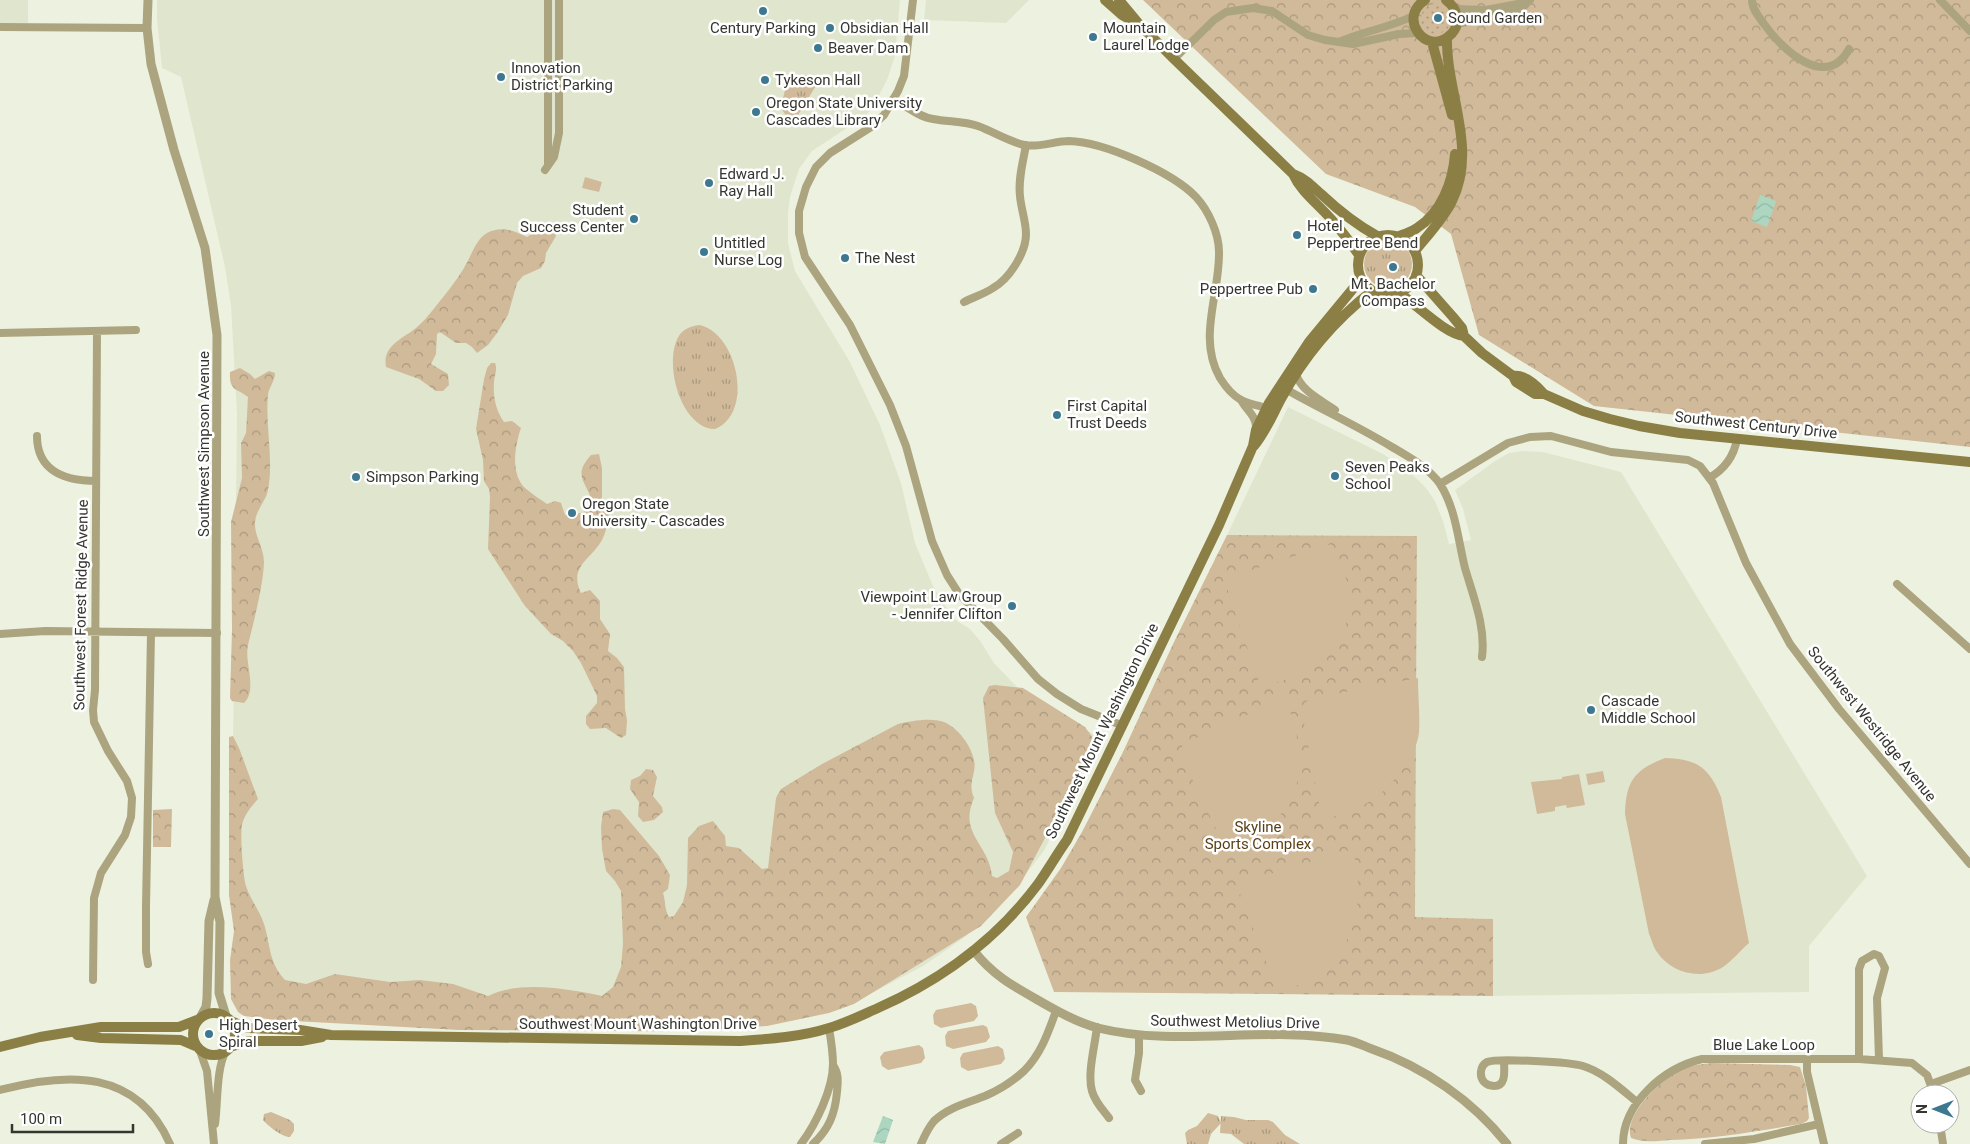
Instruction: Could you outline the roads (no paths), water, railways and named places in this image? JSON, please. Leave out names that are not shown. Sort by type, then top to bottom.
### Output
[{"type":"main road","points":[[1105,0],[1122,15],[1139,24]]},
{"type":"main road","points":[[1119,0],[1128,8],[1139,24],[1293,174],[1298,186],[1330,218],[1359,255]]},
{"type":"main road","points":[[1423,1],[1413,16],[1413,22],[1418,33],[1426,40],[1432,42],[1447,38],[1455,30],[1457,24],[1455,9],[1446,0]]},
{"type":"main road","points":[[1415,251],[1451,203],[1461,173],[1462,143],[1447,55],[1447,38]]},
{"type":"main road","points":[[1399,236],[1417,229],[1428,220],[1450,187],[1454,166],[1455,126],[1432,42]]},
{"type":"main road","points":[[1293,174],[1304,178],[1320,194],[1361,227],[1377,236]]},
{"type":"main road","points":[[1392,234],[1399,236],[1406,240],[1415,251],[1418,259],[1416,275],[1412,283],[1399,293],[1390,295],[1380,294],[1372,291],[1361,279],[1358,271],[1359,255],[1363,247],[1377,236],[1392,234]]},
{"type":"main road","name":"Southwest Century Drive","points":[[1416,275],[1462,328],[1464,336],[1482,352],[1513,376],[1519,375],[1538,387],[1544,394],[1583,411],[1638,426],[1737,439],[1970,462]]},
{"type":"main road","name":"Southwest Mount Washington Drive","points":[[1253,446],[1265,432],[1283,388],[1308,342],[1361,279]]},
{"type":"main road","name":"Southwest Mount Washington Drive","points":[[229,1019],[248,1028],[300,1030],[331,1035],[739,1041],[767,1039],[829,1028],[903,997],[946,971],[974,951],[1001,926],[1037,885],[1062,847],[1088,800],[1121,725],[1215,534],[1253,446],[1256,430],[1266,408],[1296,374],[1331,328],[1352,306],[1372,291]]},
{"type":"main road","name":"Southwest Century Drive","points":[[1399,293],[1457,336],[1464,336]]},
{"type":"main road","points":[[0,1047],[40,1037],[69,1034],[101,1027],[179,1027],[214,1012],[229,1019],[234,1026],[235,1037],[228,1049],[216,1055],[205,1054],[198,1048],[181,1040],[101,1038],[69,1034]]},
{"type":"main road","points":[[198,1048],[192,1033],[199,1018]]},
{"type":"main road","name":"Southwest Mount Washington Drive","points":[[228,1049],[249,1041],[301,1041],[331,1035]]},
{"type":"street","name":"Southwest Simpson Avenue","points":[[148,0],[147,28],[156,86],[205,248],[217,335],[215,897],[220,922],[219,992],[229,1019]]},
{"type":"street","points":[[548,0],[546,167],[554,157],[559,133],[559,0]]},
{"type":"street","points":[[1752,0],[1752,5],[1757,15],[1768,31],[1791,55],[1801,61],[1814,66],[1835,65],[1844,59],[1849,50]]},
{"type":"street","points":[[1940,0],[1970,31]]},
{"type":"street","points":[[914,1],[904,76],[893,99],[884,115],[870,127],[830,153],[816,167],[806,187],[799,210],[799,233],[806,257],[850,325],[890,405],[906,446],[932,541],[947,575],[959,594],[1038,679],[1081,709],[1121,725]]},
{"type":"street","points":[[1455,9],[1486,10],[1529,1]]},
{"type":"street","points":[[1457,24],[1520,10],[1529,1]]},
{"type":"street","points":[[1174,59],[1214,20],[1226,12],[1239,9],[1253,8],[1272,11],[1308,35],[1339,42],[1354,44],[1399,34],[1418,33]]},
{"type":"street","points":[[1339,42],[1350,37],[1398,24],[1413,16]]},
{"type":"street","points":[[0,27],[147,28]]},
{"type":"street","points":[[893,99],[920,116],[969,124],[1026,145],[1068,141],[1087,142],[1162,173],[1183,186],[1197,198],[1213,224],[1219,251],[1210,329],[1209,346],[1212,360],[1225,386],[1242,400],[1266,408]]},
{"type":"street","points":[[964,302],[994,288],[1009,273],[1024,251],[1026,237],[1020,184],[1026,145]]},
{"type":"street","name":"Southwest Forest Ridge Avenue","points":[[93,980],[94,898],[101,873],[124,835],[131,817],[132,798],[128,781],[108,751],[94,722],[97,330]]},
{"type":"street","points":[[0,333],[136,330]]},
{"type":"street","points":[[1296,374],[1305,388],[1359,427]]},
{"type":"street","points":[[1283,388],[1359,427],[1419,463],[1440,484],[1452,510],[1459,546],[1479,618],[1482,637],[1482,657]]},
{"type":"street","points":[[1242,400],[1245,407],[1254,416],[1256,430]]},
{"type":"street","points":[[37,436],[40,456],[52,470],[71,479],[96,480]]},
{"type":"street","name":"Southwest Westridge Avenue","points":[[1440,484],[1508,443],[1530,437],[1551,436],[1611,452],[1688,460],[1700,466],[1710,478],[1746,563],[1790,644],[1838,709],[1970,864]]},
{"type":"street","points":[[1710,478],[1725,466],[1730,459],[1737,439]]},
{"type":"street","points":[[1897,584],[1970,650]]},
{"type":"street","points":[[0,634],[45,631],[217,633]]},
{"type":"street","points":[[148,964],[146,942],[146,812],[150,633]]},
{"type":"street","name":"Southwest Simpson Avenue","points":[[199,1018],[206,1007],[209,921],[215,897]]},
{"type":"street","name":"Southwest Metolius Drive","points":[[974,951],[988,968],[1009,984],[1056,1011],[1097,1028],[1140,1034],[1288,1034],[1349,1041],[1389,1055],[1431,1077],[1456,1095],[1495,1129],[1507,1144]]},
{"type":"street","points":[[1859,1059],[1859,969],[1862,961],[1874,954],[1880,956],[1885,968],[1878,998],[1879,1059]]},
{"type":"street","points":[[921,1144],[933,1122],[950,1110],[1003,1087],[1024,1071],[1046,1040],[1056,1011]]},
{"type":"street","points":[[801,1144],[812,1130],[830,1084],[834,1065],[829,1028]]},
{"type":"street","points":[[1097,1028],[1091,1074],[1092,1091],[1098,1104],[1109,1118]]},
{"type":"street","name":"Southwest Metolius Drive","points":[[1140,1034],[1135,1080],[1141,1091]]},
{"type":"street","points":[[198,1048],[207,1070],[214,1140]]},
{"type":"street","points":[[214,1140],[220,1070],[228,1049]]},
{"type":"street","name":"Blue Lake Loop","points":[[1623,1144],[1623,1132],[1627,1119],[1636,1102],[1673,1070],[1687,1062],[1702,1059],[1879,1059],[1912,1063],[1927,1075],[1931,1084]]},
{"type":"street","points":[[1807,1059],[1807,1072],[1824,1144]]},
{"type":"street","points":[[1504,1061],[1567,1063],[1583,1066],[1616,1085],[1636,1102]]},
{"type":"street","points":[[813,1144],[822,1136],[832,1120],[835,1109],[838,1072],[834,1065]]},
{"type":"street","points":[[1931,1084],[1970,1070]]},
{"type":"street","points":[[0,1090],[60,1079],[99,1081],[115,1087],[146,1108],[158,1120],[170,1144]]},
{"type":"street","points":[[1705,1144],[1763,1137],[1819,1124]]},
{"type":"street","points":[[1001,1144],[1018,1133]]},
{"type":"water","points":[[1760,195],[1776,201],[1767,227],[1751,221]]},
{"type":"water","points":[[883,1116],[893,1120],[885,1144],[873,1142]]},
{"type":"place","name":"Century Parking","points":[[763,11]]},
{"type":"place","name":"Sound Garden","points":[[1438,18]]},
{"type":"place","name":"Obsidian Hall","points":[[830,28]]},
{"type":"place","name":"Mountain Laurel Lodge","points":[[1093,37]]},
{"type":"place","name":"Beaver Dam","points":[[818,48]]},
{"type":"place","name":"Innovation District Parking","points":[[501,77]]},
{"type":"place","name":"Tykeson Hall","points":[[765,80]]},
{"type":"place","name":"Oregon State University Cascades Library","points":[[756,112]]},
{"type":"place","name":"Edward J. Ray Hall","points":[[709,183]]},
{"type":"place","name":"Student Success Center","points":[[634,219]]},
{"type":"place","name":"Hotel Peppertree Bend","points":[[1297,235]]},
{"type":"place","name":"Untitled Nurse Log","points":[[704,252]]},
{"type":"place","name":"The Nest","points":[[845,258]]},
{"type":"place","name":"Mt. Bachelor Compass","points":[[1393,267]]},
{"type":"place","name":"Peppertree Pub","points":[[1313,289]]},
{"type":"place","name":"First Capital Trust Deeds","points":[[1057,415]]},
{"type":"place","name":"Seven Peaks School","points":[[1335,476]]},
{"type":"place","name":"Simpson Parking","points":[[356,477]]},
{"type":"place","name":"Oregon State University - Cascades","points":[[572,513]]},
{"type":"place","name":"Viewpoint Law Group - Jennifer Clifton","points":[[1012,606]]},
{"type":"place","name":"Cascade Middle School","points":[[1591,710]]},
{"type":"place","name":"High Desert Spiral","points":[[209,1034]]},
{"type":"park label","name":"Skyline Sports Complex","points":[[1258,836]]}]
